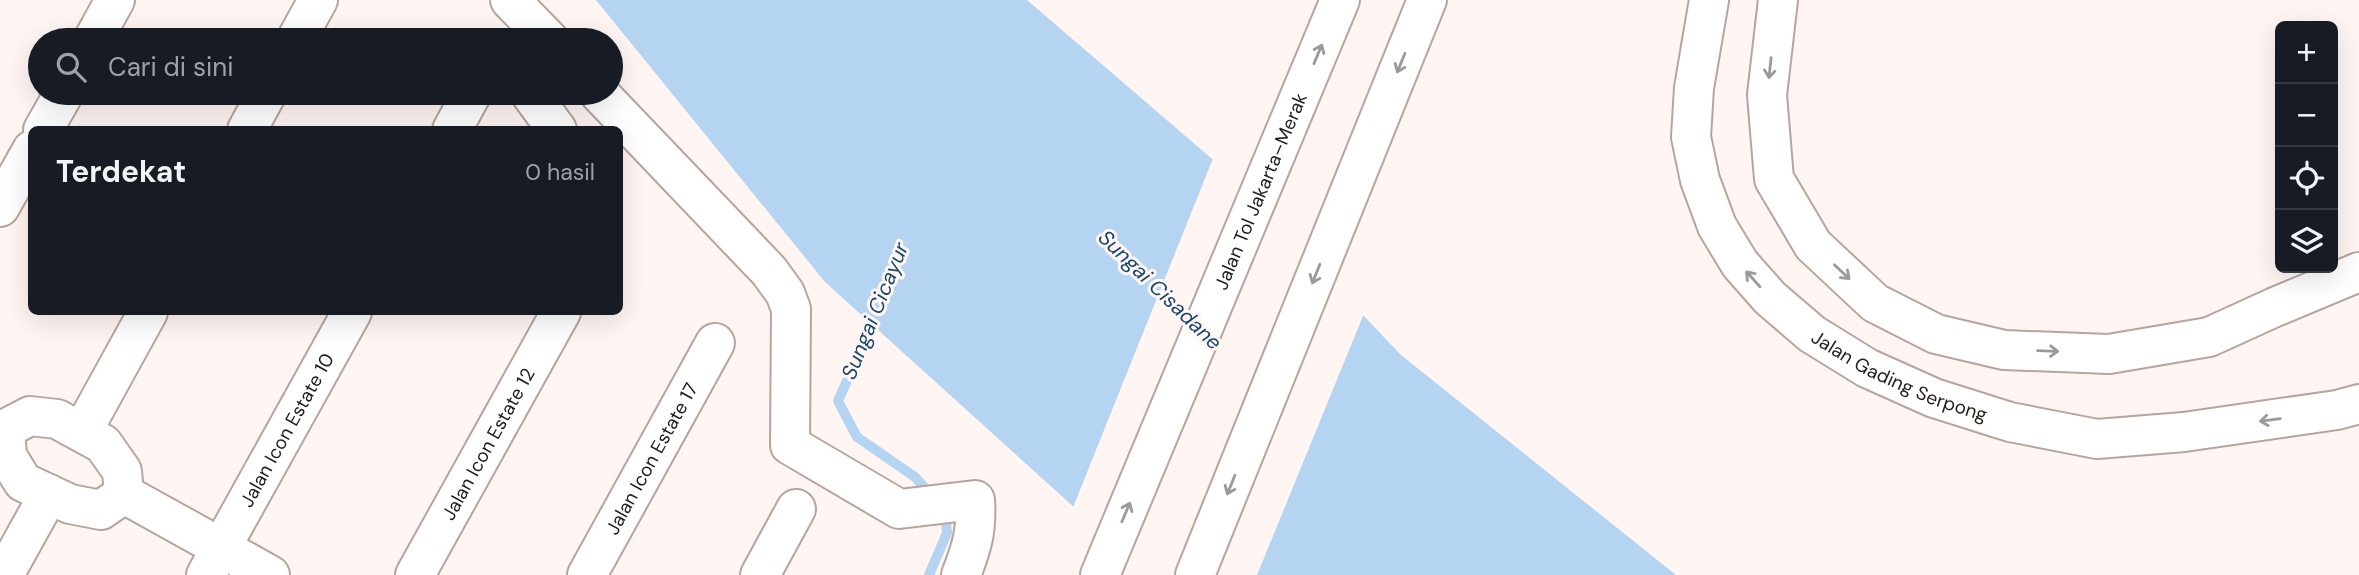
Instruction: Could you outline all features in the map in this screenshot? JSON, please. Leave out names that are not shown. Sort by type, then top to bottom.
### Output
[{"type":"main road","points":[[100,28],[115,0]]},
{"type":"main road","points":[[303,28],[318,0]]},
{"type":"main road","points":[[510,0],[537,28]]},
{"type":"main road","name":"Jalan Tol Jakarta–Merak","points":[[1100,575],[1340,0]]},
{"type":"main road","points":[[1195,575],[1427,0]]},
{"type":"main road","name":"Jalan Gading Serpong","points":[[1709,0],[1694,88],[1691,136],[1700,180],[1717,226],[1740,264],[1770,298],[1812,334],[1867,368],[1934,398],[2010,422],[2096,439],[2184,432],[2352,402]]},
{"type":"main road","points":[[1778,0],[1767,95],[1774,179],[1813,244],[1875,303],[1936,334],[2004,350],[2109,354],[2209,337],[2359,272]]},
{"type":"main road","points":[[45,126],[57,105]]},
{"type":"main road","points":[[249,126],[261,105]]},
{"type":"main road","points":[[454,126],[466,105]]},
{"type":"main road","points":[[539,105],[554,126]]},
{"type":"main road","points":[[610,105],[769,271],[785,293],[791,309],[790,445],[899,509],[975,500],[977,525],[961,575]]},
{"type":"main road","points":[[0,207],[28,157]]},
{"type":"main road","points":[[2275,307],[2308,301],[2359,298]]},
{"type":"main road","points":[[82,432],[146,315]]},
{"type":"main road","name":"Jalan Icon Estate 10","points":[[214,561],[350,315]]},
{"type":"main road","name":"Jalan Icon Estate 12","points":[[415,575],[559,315]]},
{"type":"main road","name":"Jalan Icon Estate 17","points":[[587,575],[715,343]]},
{"type":"main road","points":[[124,494],[101,510],[70,504],[23,482],[7,456],[3,428],[30,416],[57,419],[82,432],[103,444],[122,471],[124,494],[214,561],[270,575]]},
{"type":"main road","points":[[5,575],[49,494]]},
{"type":"main road","points":[[770,571],[796,509]]},
{"type":"water","name":"Sungai Cisadane","points":[[596,0],[1027,0],[1225,170],[1401,355],[1676,575],[1179,575],[1086,518],[825,282],[623,33],[623,28],[619,28]]},
{"type":"pier","points":[[1214,156],[1365,311],[1257,575],[1172,575],[1084,521],[1072,510]]},
{"type":"waterway","name":"Sungai Cicayur","points":[[877,312],[838,401],[857,437],[915,477],[932,496]]},
{"type":"waterway","name":"Sungai Cicayur","points":[[929,575],[947,533],[945,513]]}]
